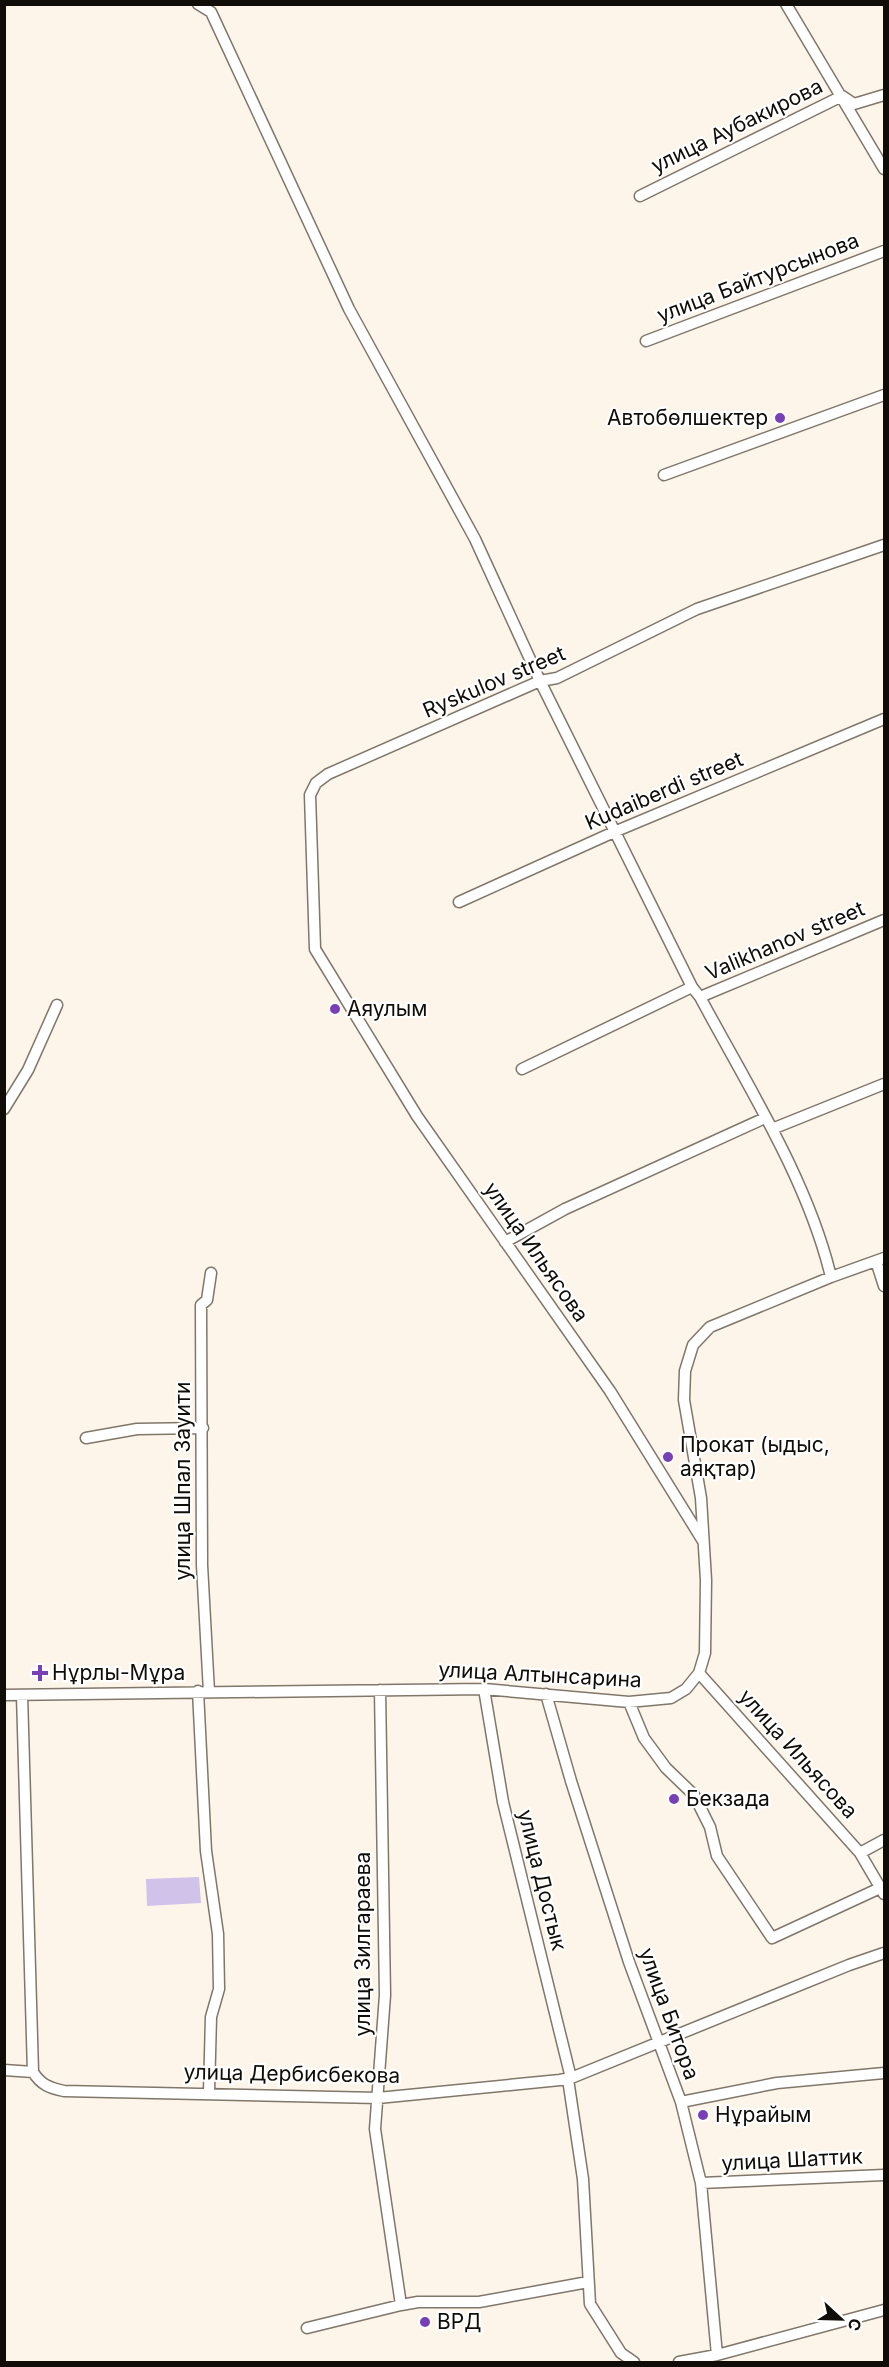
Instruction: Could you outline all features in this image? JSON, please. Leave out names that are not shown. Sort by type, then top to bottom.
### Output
[{"type":"street","points":[[198,4],[211,12],[349,309],[475,539],[540,681],[614,832],[692,987],[700,997],[771,1129],[823,1243],[831,1277]]},
{"type":"street","points":[[786,4],[885,169]]},
{"type":"street","name":"улица Аубакирова","points":[[640,196],[842,96],[854,104],[885,96]]},
{"type":"street","name":"улица Байтурсынова","points":[[646,341],[885,251]]},
{"type":"street","points":[[664,475],[885,395]]},
{"type":"street","name":"Ryskulov street","points":[[337,986],[315,948],[310,795],[316,783],[328,774],[358,760],[540,681],[557,678],[698,609],[885,545]]},
{"type":"street","name":"Kudaiberdi street","points":[[459,902],[614,832],[885,719]]},
{"type":"street","name":"Valikhanov street","points":[[700,997],[885,920]]},
{"type":"street","name":"улица Ильясова","points":[[337,986],[417,1116],[610,1391],[703,1541]]},
{"type":"street","points":[[522,1069],[692,987]]},
{"type":"street","points":[[4,1109],[28,1070],[57,1005]]},
{"type":"street","points":[[771,1129],[885,1084]]},
{"type":"street","points":[[505,1242],[593,1196],[765,1118]]},
{"type":"street","points":[[699,1673],[705,1653],[706,1580],[700,1498],[684,1400],[685,1371],[693,1345],[710,1327],[880,1259],[885,1286]]},
{"type":"street","name":"улица Шпал Зауити","points":[[209,2092],[211,2017],[219,1989],[218,1934],[206,1851],[201,1305],[207,1300],[211,1272]]},
{"type":"street","points":[[86,1438],[136,1430],[203,1428]]},
{"type":"street","name":"улица Ильясова","points":[[699,1673],[860,1853],[882,1891]]},
{"type":"street","name":"улица Алтынсарина","points":[[4,1695],[484,1689],[629,1702],[671,1698],[686,1689],[699,1673]]},
{"type":"street","name":"улица Достык","points":[[484,1689],[503,1802],[569,2078],[583,2179],[590,2304],[621,2353],[634,2362]]},
{"type":"street","name":"улица Зилгараева","points":[[380,1690],[385,1995],[375,2129],[401,2305]]},
{"type":"street","name":"улица Битора","points":[[546,1694],[628,1962],[681,2102],[701,2183],[717,2355]]},
{"type":"street","points":[[4,2070],[33,2072],[22,1695]]},
{"type":"street","points":[[629,1702],[644,1738],[666,1768],[694,1795],[710,1827],[717,1856],[772,1938],[882,1891]]},
{"type":"street","points":[[860,1853],[885,1840]]},
{"type":"street","name":"улица Дербисбекова","points":[[33,2072],[38,2080],[48,2087],[64,2091],[209,2092],[378,2098],[569,2078],[849,1965],[885,1953]]},
{"type":"street","points":[[681,2102],[777,2083],[885,2073]]},
{"type":"street","name":"улица Шаттик","points":[[701,2183],[885,2175]]},
{"type":"street","points":[[307,2328],[418,2302],[479,2302],[588,2282]]},
{"type":"street","points":[[679,2362],[717,2355],[885,2310]]},
{"type":"shaded area","points":[[199,1877],[201,1903],[147,1906],[146,1879]]},
{"type":"place","name":"Автобөлшектер","points":[[780,418]]},
{"type":"place","name":"Аяулым","points":[[335,1009]]},
{"type":"place","name":"Прокат (ыдыс, аяқтар)","points":[[668,1457]]},
{"type":"place","name":"Нұрлы-Мұра","points":[[40,1673]]},
{"type":"place","name":"Бекзада","points":[[674,1799]]},
{"type":"place","name":"Нұрайым","points":[[703,2115]]},
{"type":"place","name":"ВРД","points":[[425,2322]]}]
